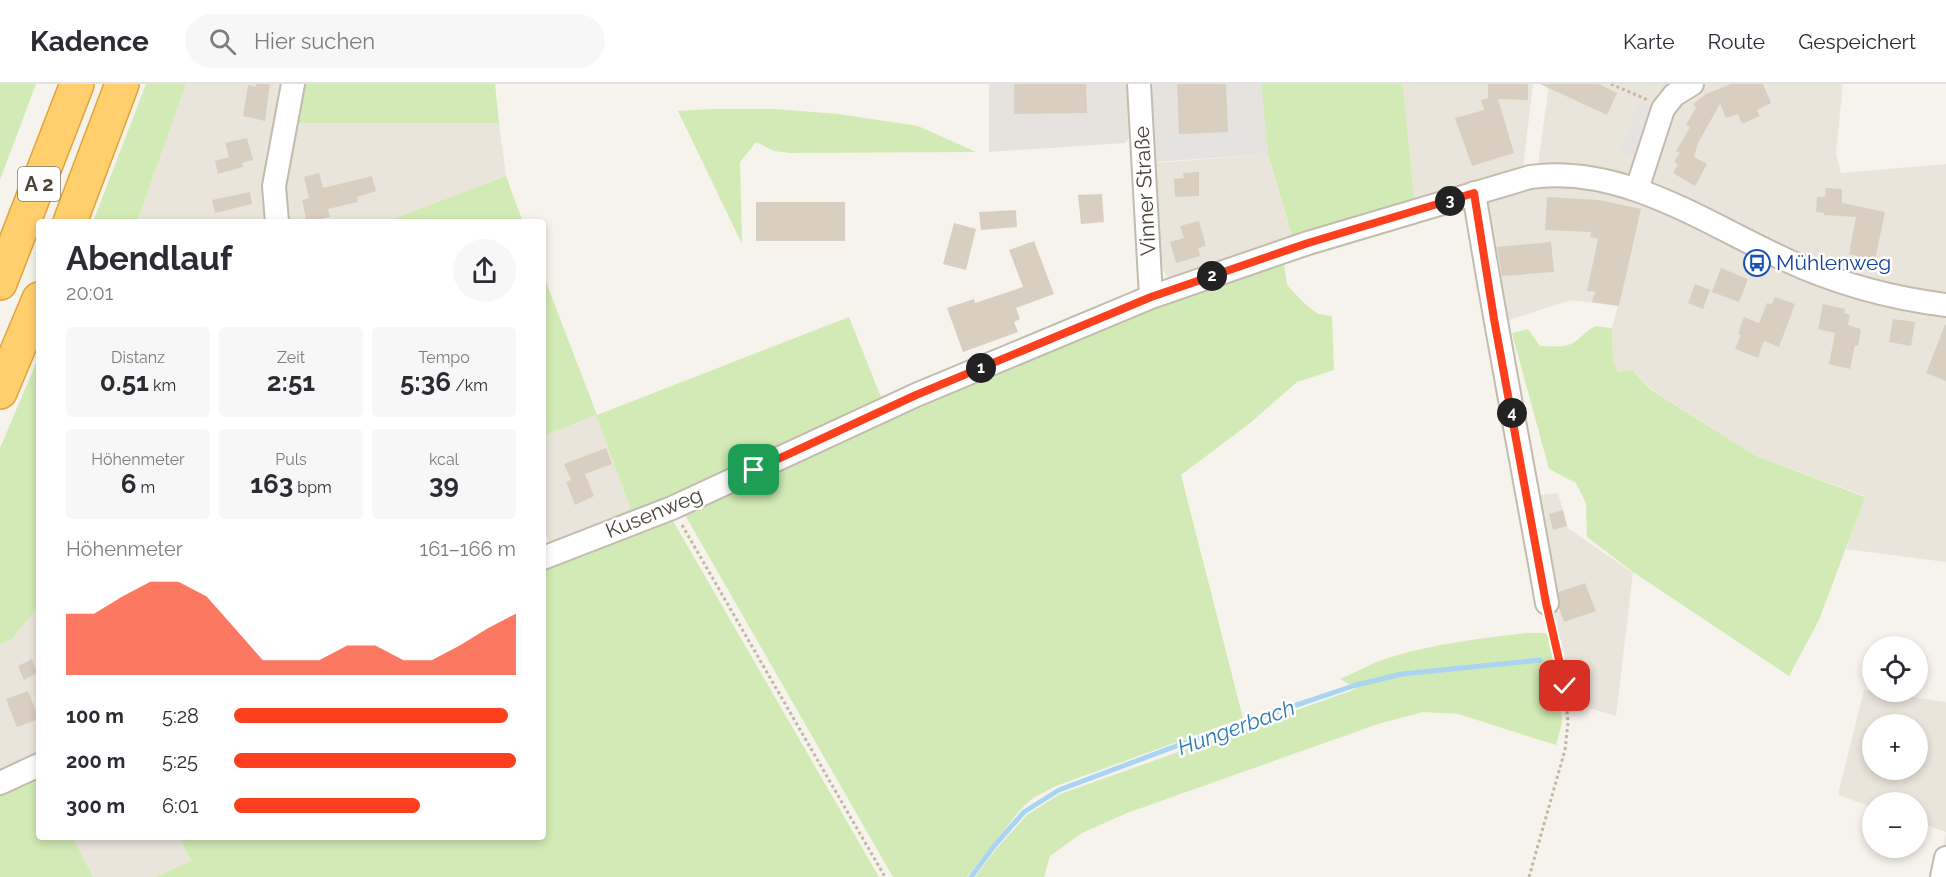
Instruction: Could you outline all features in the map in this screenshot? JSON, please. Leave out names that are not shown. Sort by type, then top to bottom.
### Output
[{"type":"highway","name":"A 2","points":[[0,283],[77,84]]},
{"type":"highway","name":"A 2","points":[[71,219],[122,84]]},
{"type":"highway","points":[[0,392],[36,306]]},
{"type":"street","points":[[277,219],[274,186],[293,84]]},
{"type":"street","name":"Vinner Straße","points":[[1139,84],[1151,297]]},
{"type":"street","points":[[1637,189],[1663,109],[1682,87]]},
{"type":"street","name":"Kusenweg","points":[[546,557],[672,508],[916,395],[1151,297],[1308,243],[1538,176],[1605,180],[1637,189],[1821,275],[1889,295],[1946,305]]},
{"type":"street","points":[[1474,193],[1494,319],[1546,603]]},
{"type":"street","points":[[0,783],[36,766]]},
{"type":"street","points":[[1942,877],[1946,858]]},
{"type":"path","points":[[1611,84],[1659,105],[1663,109]]},
{"type":"path","points":[[672,508],[885,877]]},
{"type":"path","points":[[1529,877],[1565,750],[1568,723],[1565,686],[1546,603]]},
{"type":"shaded area","points":[[186,84],[300,84],[293,123],[499,123],[506,176],[393,219],[138,219]]},
{"type":"shaded area","points":[[989,84],[1127,84],[1131,136],[1125,143],[989,152]]},
{"type":"shaded area","points":[[1151,84],[1261,84],[1268,154],[1156,162]]},
{"type":"shaded area","points":[[1403,84],[1533,84],[1523,168],[1414,199]]},
{"type":"shaded area","points":[[1549,84],[1843,84],[1836,153],[1841,173],[1946,164],[1946,562],[1846,549],[1865,496],[1756,456],[1652,390],[1632,370],[1618,372],[1613,360],[1612,328],[1618,306],[1571,300],[1500,323],[1480,204],[1538,188],[1539,158]]},
{"type":"shaded area","points":[[1638,103],[1650,107],[1633,156],[1621,151]]},
{"type":"shaded area","points":[[1252,131],[1254,151],[1159,159],[1157,139]]},
{"type":"shaded area","points":[[1268,154],[1292,237],[1169,279],[1161,266],[1156,163]]},
{"type":"shaded area","points":[[596,415],[632,510],[549,542],[546,534],[546,435]]},
{"type":"shaded area","points":[[1558,493],[1568,528],[1633,573],[1616,716],[1564,700],[1550,595],[1533,496]]},
{"type":"shaded area","points":[[36,610],[36,753],[0,769],[0,644],[11,640]]},
{"type":"shaded area","points":[[1862,698],[1862,702],[1928,702],[1928,699],[1946,702],[1946,832],[1928,826],[1928,792],[1862,792],[1862,803],[1838,795]]},
{"type":"shaded area","points":[[1946,832],[1946,877],[1938,877]]},
{"type":"shaded area","points":[[74,840],[180,840],[191,861],[155,877],[93,877]]},
{"type":"green space","points":[[0,84],[36,84],[0,180]]},
{"type":"green space","points":[[146,84],[186,84],[138,219],[94,219]]},
{"type":"green space","points":[[300,84],[495,84],[499,123],[293,123]]},
{"type":"green space","points":[[1261,84],[1403,84],[1414,199],[1456,186],[1456,189],[1177,282],[1169,279],[1292,236],[1268,154]]},
{"type":"green space","points":[[774,109],[838,114],[918,126],[976,152],[791,153],[774,151],[756,142],[740,162],[742,244],[678,111]]},
{"type":"green space","points":[[506,176],[522,219],[393,219]]},
{"type":"green space","points":[[1459,204],[1468,209],[1284,264],[1287,285],[1318,314],[1332,316],[1334,370],[1297,382],[1250,423],[1181,475],[1243,718],[1056,786],[1033,798],[1020,810],[967,877],[893,877],[685,512],[869,424],[1175,296]]},
{"type":"green space","points":[[546,282],[597,415],[849,317],[881,397],[958,364],[957,371],[753,464],[617,519],[615,515],[631,509],[596,415],[546,435]]},
{"type":"green space","points":[[1596,326],[1612,328],[1613,360],[1618,372],[1632,370],[1651,390],[1756,456],[1865,497],[1819,620],[1789,676],[1633,572],[1587,537],[1586,503],[1576,483],[1549,469],[1512,333],[1528,329],[1540,346],[1559,346],[1574,342]]},
{"type":"green space","points":[[36,363],[36,610],[11,640],[0,644],[0,448]]},
{"type":"green space","points":[[670,519],[673,521],[879,877],[155,877],[191,861],[180,840],[546,840],[546,564]]},
{"type":"green space","points":[[1526,633],[1549,633],[1559,679],[1562,723],[1556,745],[1458,714],[1423,712],[1378,724],[1127,813],[1082,833],[1050,856],[1044,877],[975,877],[1027,815],[1060,794],[1356,689],[1340,679],[1374,663],[1430,647]]},
{"type":"green space","points":[[36,774],[36,840],[74,840],[93,877],[0,877],[0,790]]},
{"type":"building","points":[[256,84],[270,84],[265,121],[243,116],[248,85],[256,87]]},
{"type":"building","points":[[1014,84],[1086,84],[1087,113],[1014,114]]},
{"type":"building","points":[[1177,84],[1226,84],[1228,132],[1179,134]]},
{"type":"building","points":[[1488,84],[1528,84],[1528,100],[1498,99],[1514,153],[1472,166],[1455,118],[1484,110],[1481,100],[1488,98]]},
{"type":"building","points":[[1540,84],[1599,84],[1617,93],[1607,115]]},
{"type":"building","points":[[1731,84],[1763,84],[1771,103],[1757,110],[1760,116],[1742,124],[1738,114],[1726,118],[1720,104],[1698,143],[1694,157],[1707,164],[1695,186],[1673,173],[1678,164],[1674,162],[1680,153],[1676,151],[1690,127],[1686,125],[1696,107],[1693,104],[1706,94]]},
{"type":"building","points":[[247,138],[253,160],[242,163],[243,167],[218,174],[215,161],[229,157],[225,143]]},
{"type":"building","points":[[1199,172],[1199,196],[1175,197],[1174,179],[1184,178],[1183,173]]},
{"type":"building","points":[[319,173],[323,188],[372,176],[376,191],[357,197],[358,202],[328,209],[330,217],[306,219],[302,200],[309,198],[304,177]]},
{"type":"building","points":[[1826,188],[1842,189],[1842,203],[1885,212],[1875,260],[1849,254],[1856,217],[1824,215],[1824,213],[1816,212],[1817,197],[1825,197]]},
{"type":"building","points":[[250,192],[252,204],[215,213],[212,200]]},
{"type":"building","points":[[1102,194],[1104,222],[1081,224],[1078,195]]},
{"type":"building","points":[[1547,197],[1599,200],[1641,209],[1619,306],[1592,302],[1595,292],[1587,291],[1598,239],[1590,237],[1591,232],[1545,230]]},
{"type":"building","points":[[756,202],[845,202],[845,241],[756,241]]},
{"type":"building","points":[[1016,210],[1017,227],[981,230],[979,212]]},
{"type":"building","points":[[1199,221],[1206,246],[1198,248],[1200,256],[1176,263],[1170,242],[1184,238],[1180,226]]},
{"type":"building","points":[[954,223],[976,229],[966,270],[943,264]]},
{"type":"building","points":[[1034,241],[1054,294],[1016,308],[1020,319],[1014,322],[1018,332],[963,352],[947,308],[974,299],[975,303],[1023,287],[1009,250]]},
{"type":"building","points":[[1551,242],[1554,272],[1502,276],[1497,247]]},
{"type":"building","points":[[1721,268],[1748,279],[1739,302],[1712,292]]},
{"type":"building","points":[[1695,284],[1710,290],[1703,309],[1688,303]]},
{"type":"building","points":[[1775,297],[1795,304],[1779,347],[1764,341],[1758,358],[1735,349],[1741,335],[1738,334],[1744,317],[1759,323],[1767,303],[1772,304]]},
{"type":"building","points":[[1823,304],[1845,309],[1844,313],[1850,315],[1848,325],[1861,329],[1850,369],[1829,364],[1835,333],[1818,329]]},
{"type":"building","points":[[1893,319],[1915,322],[1911,346],[1889,342]]},
{"type":"building","points":[[1946,325],[1946,381],[1926,373]]},
{"type":"building","points":[[606,448],[612,464],[585,474],[594,496],[575,505],[566,482],[571,480],[564,464]]},
{"type":"building","points":[[1563,510],[1567,526],[1553,530],[1549,514]]},
{"type":"building","points":[[1585,583],[1596,611],[1564,622],[1559,608],[1559,592]]},
{"type":"building","points":[[32,659],[36,674],[24,680],[18,666]]},
{"type":"building","points":[[28,691],[36,711],[36,720],[17,727],[6,699]]},
{"type":"waterway","name":"Hungerbach","points":[[971,877],[1024,812],[1059,790],[1187,742],[1356,685],[1402,674],[1540,660]]},
{"type":"place","name":"Mühlenweg","points":[[1757,263]]},
{"type":"route","points":[[754,470],[916,395],[1151,297],[1308,243],[1474,193],[1494,319],[1546,603],[1565,686]]}]
